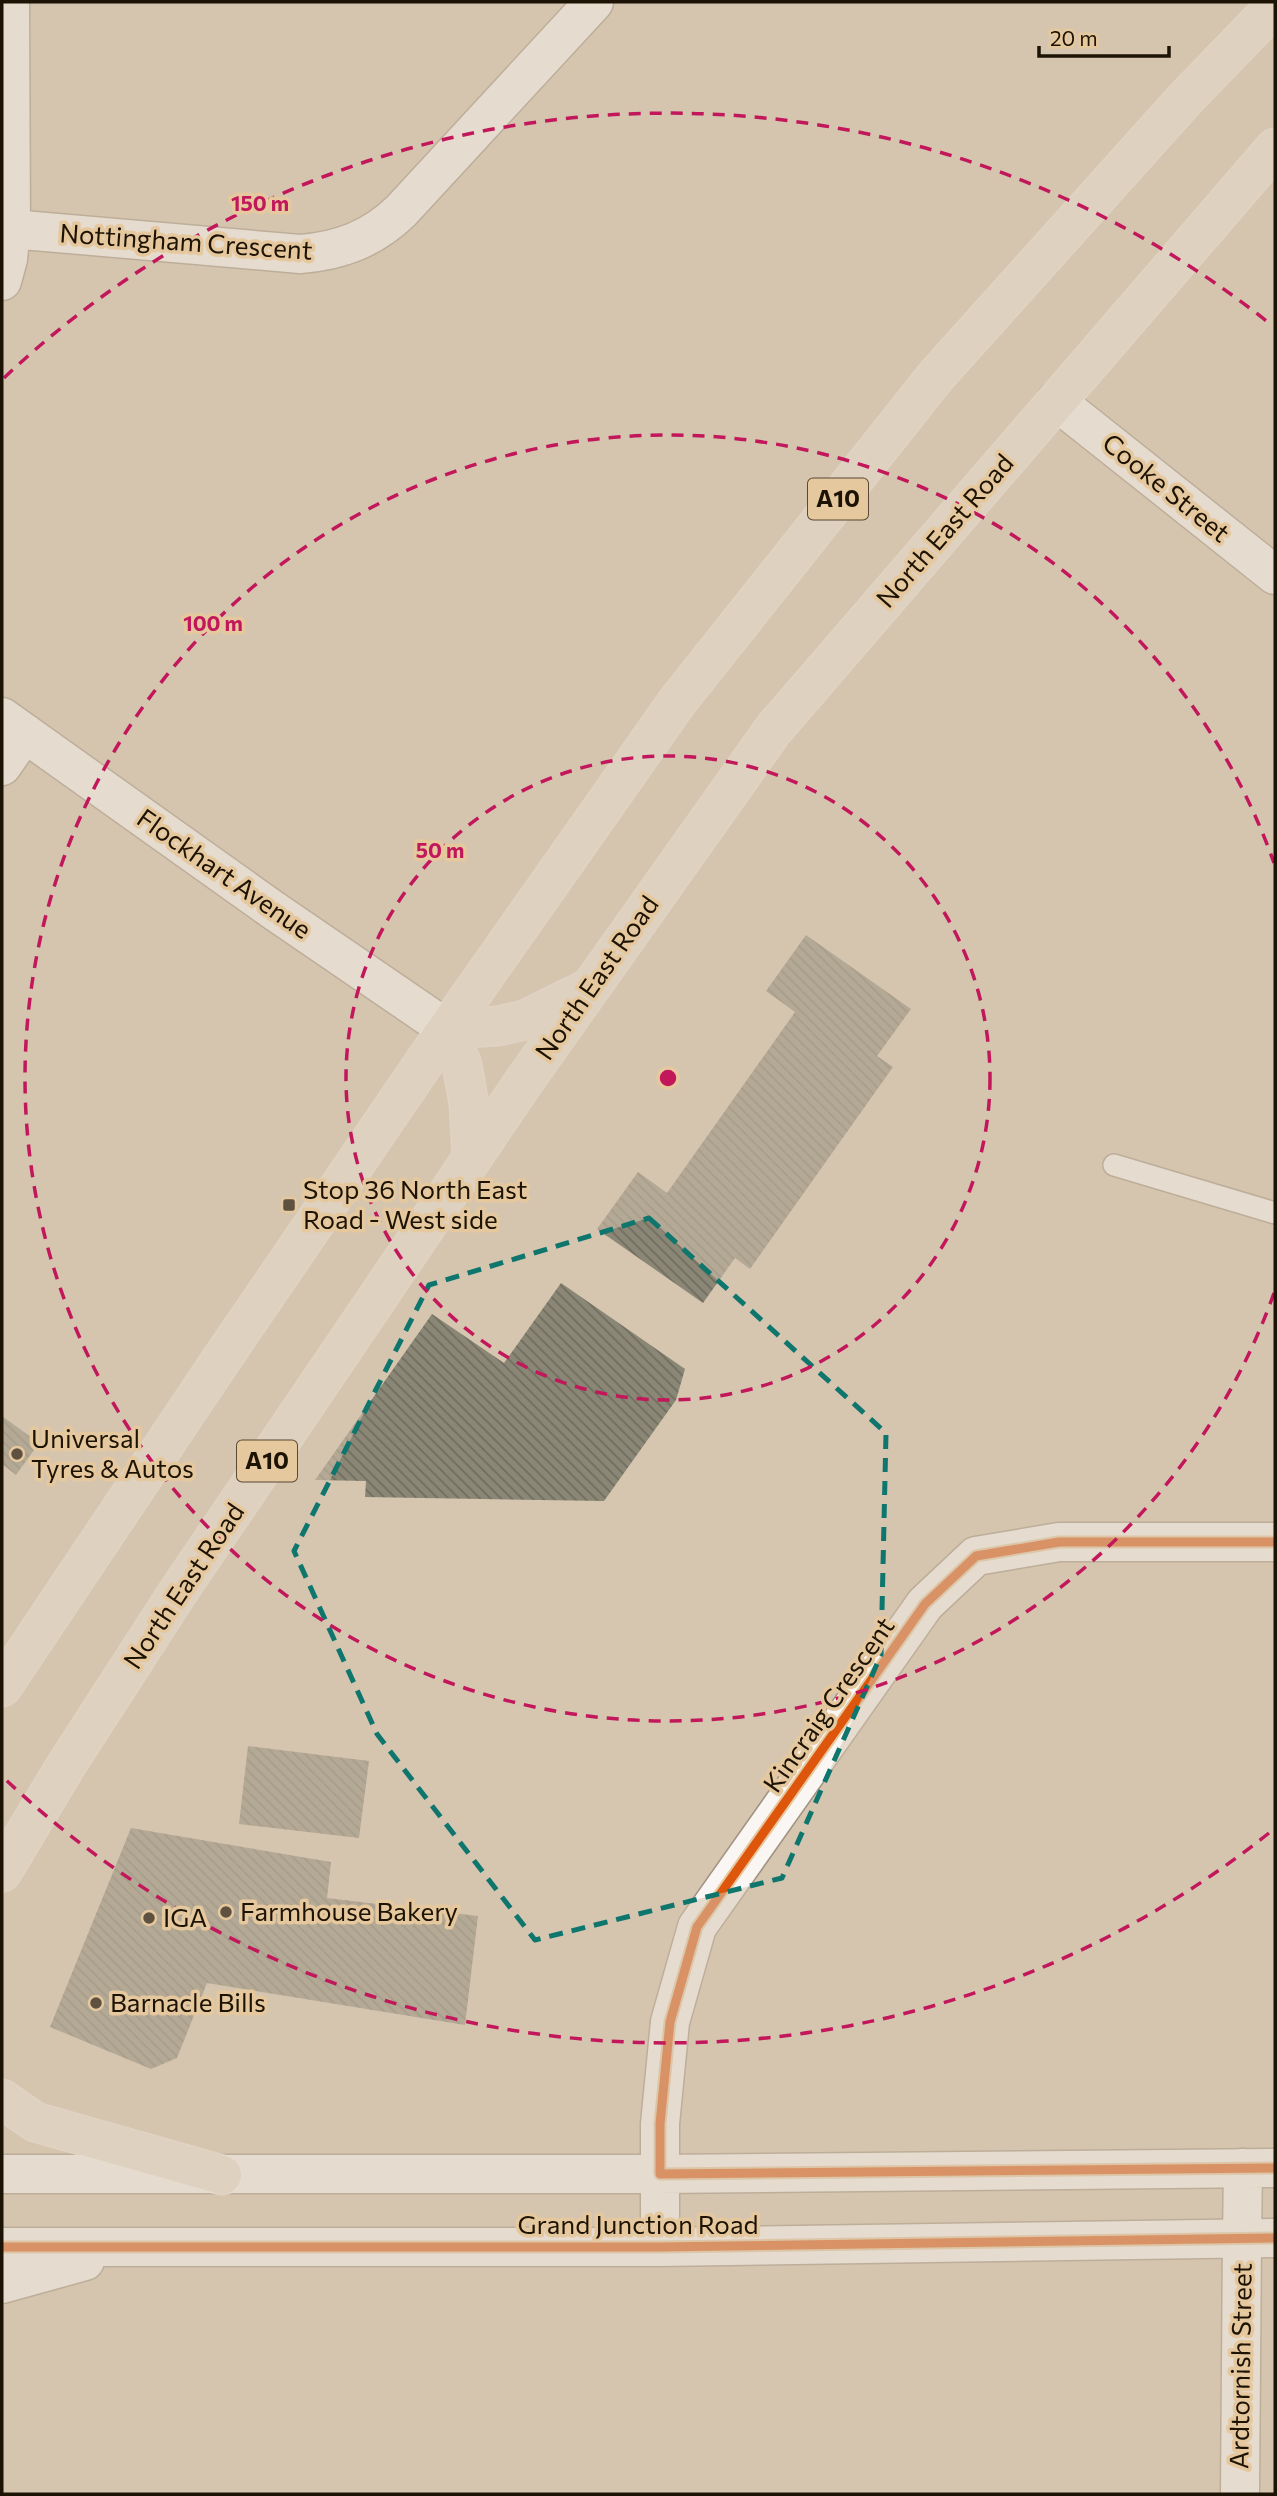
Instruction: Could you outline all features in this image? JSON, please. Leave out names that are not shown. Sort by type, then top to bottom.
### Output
[{"type":"highway","name":"A10","points":[[2,1687],[447,1029],[677,702],[936,376],[1185,99],[1275,6]]},
{"type":"highway","name":"North East Road","points":[[2,1871],[65,1767],[178,1592],[588,989],[773,730],[1275,148]]},
{"type":"highway","points":[[472,1158],[469,1104],[462,1065],[447,1029],[498,1026],[525,1020],[588,989]]},
{"type":"highway","points":[[2,2099],[35,2122],[222,2175]]},
{"type":"street","points":[[2,281],[8,259],[11,229],[10,2]]},
{"type":"street","name":"Nottingham Crescent","points":[[11,229],[300,254],[335,250],[356,243],[376,232],[401,211],[594,2]]},
{"type":"street","name":"Cooke Street","points":[[1056,401],[1275,575]]},
{"type":"street","points":[[2,766],[13,725]]},
{"type":"street","name":"Flockhart Avenue","points":[[13,725],[273,910],[447,1029]]},
{"type":"street","name":"Kincraig Crescent","points":[[660,2247],[660,2124],[670,2022],[697,1927],[925,1604],[976,1556],[1059,1542],[1275,1542]]},
{"type":"street","name":"Grand Junction Road","points":[[2,2174],[660,2174],[1259,2168]]},
{"type":"street","name":"Ardtornish Street","points":[[1240,2494],[1259,2238],[1259,2168]]},
{"type":"street","name":"Grand Junction Road","points":[[2,2247],[660,2247],[1259,2238]]},
{"type":"street","points":[[2,2284],[131,2248]]},
{"type":"lane","points":[[1114,1165],[1275,1213]]},
{"type":"highlighted area","points":[[649,1218],[886,1433],[881,1655],[782,1878],[535,1940],[377,1734],[294,1551],[429,1285]]},
{"type":"building","points":[[806,935],[911,1009],[877,1056],[893,1067],[750,1269],[735,1258],[703,1303],[597,1229],[638,1172],[667,1193],[795,1012],[766,991]]},
{"type":"building","points":[[561,1283],[685,1369],[676,1400],[604,1501],[365,1497],[366,1481],[315,1480],[432,1314],[504,1363]]},
{"type":"building","name":"Universal Tyres & Autos","points":[[2,1416],[39,1443],[16,1475],[2,1464]]},
{"type":"building","points":[[248,1746],[369,1761],[359,1838],[239,1824]]},
{"type":"building","points":[[131,1828],[331,1862],[327,1898],[478,1916],[465,2025],[207,1983],[177,2058],[151,2069],[50,2027]]},
{"type":"cycle path","points":[[1275,1542],[1059,1542],[976,1556],[925,1604],[697,1927],[670,2022],[660,2124],[660,2174],[1275,2168]]},
{"type":"cycle path","points":[[2,2247],[660,2247],[1275,2238]]},
{"type":"place","name":"Stop 36 North East Road - West side","points":[[289,1205]]},
{"type":"place","name":"Universal Tyres & Autos","points":[[17,1454]]},
{"type":"place","name":"Farmhouse Bakery","points":[[226,1912]]},
{"type":"place","name":"IGA","points":[[149,1918]]},
{"type":"place","name":"Barnacle Bills","points":[[96,2003]]}]
